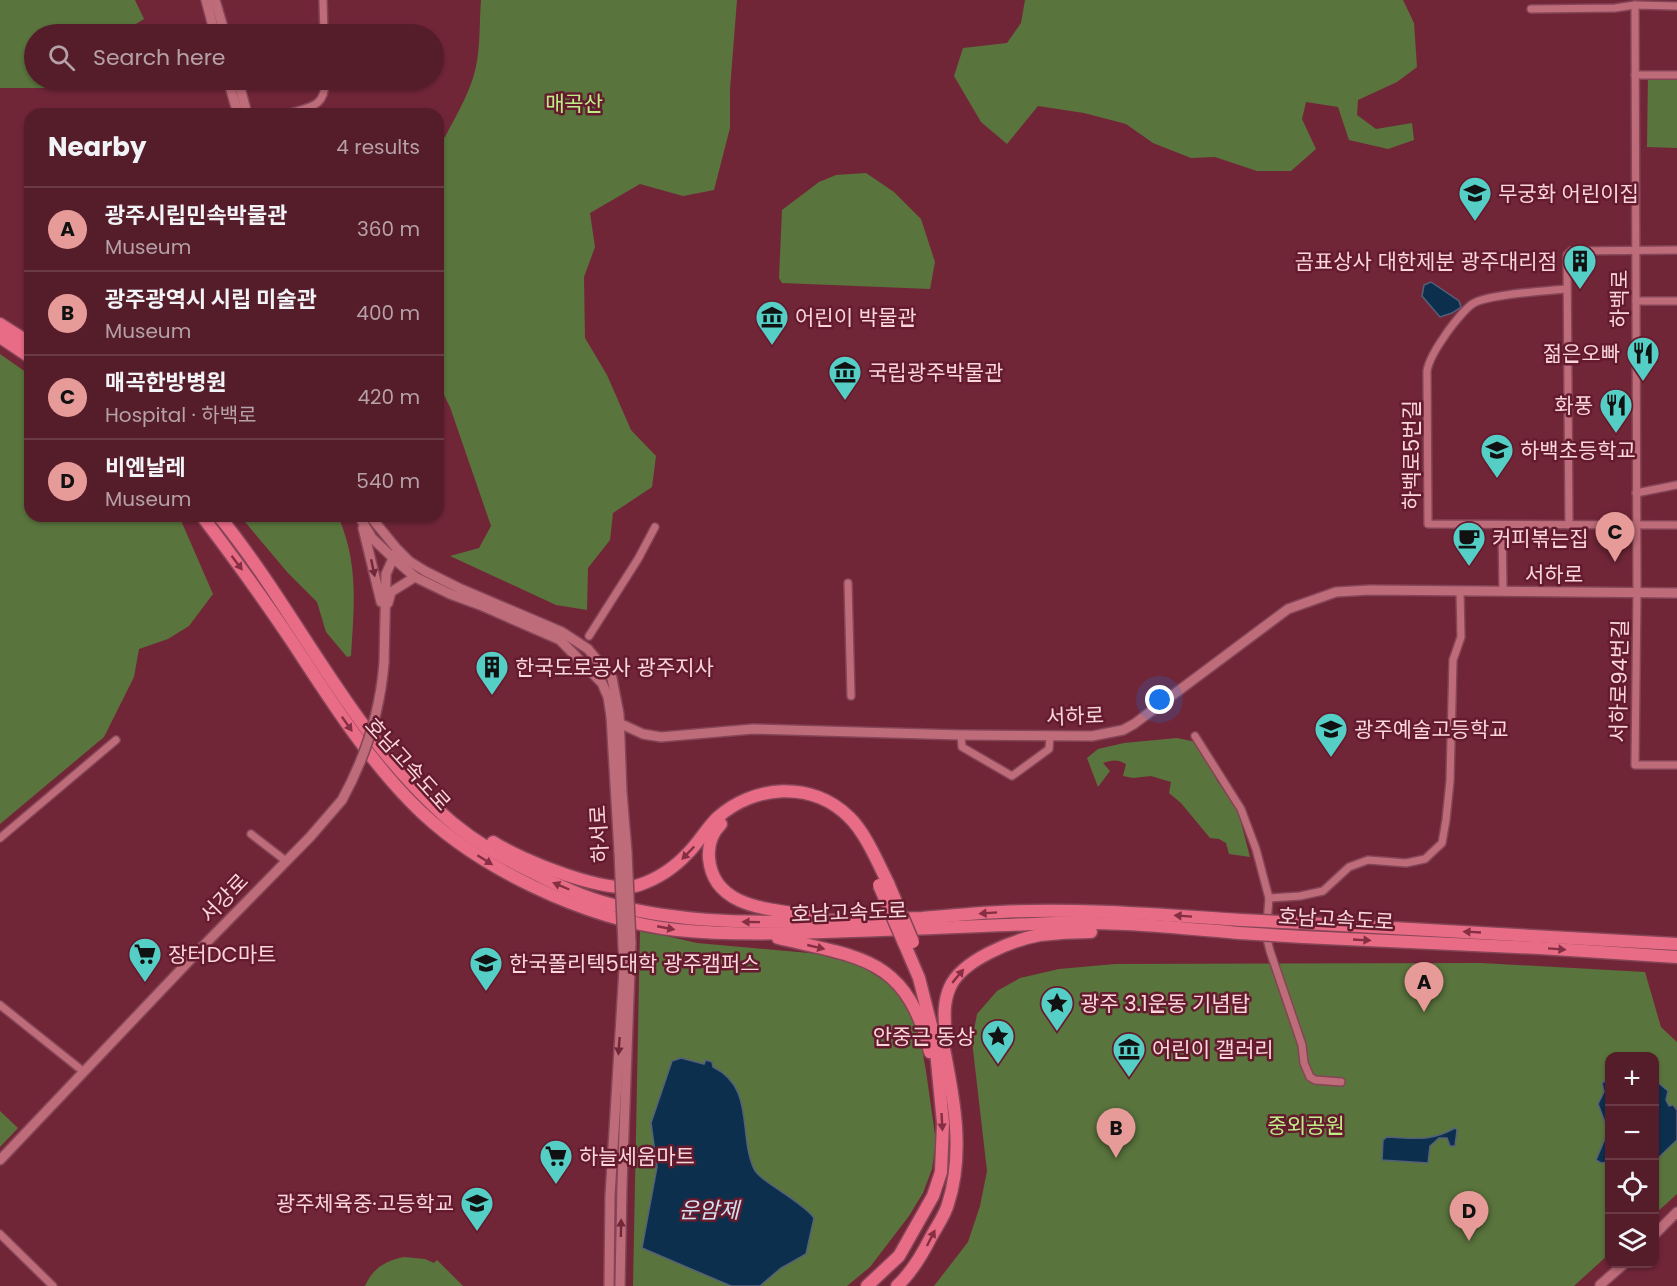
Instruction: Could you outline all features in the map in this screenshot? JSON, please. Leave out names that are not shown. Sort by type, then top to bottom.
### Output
[{"type":"highway","points":[[0,324],[24,339]]},
{"type":"highway","points":[[0,337],[24,353]]},
{"type":"highway","name":"호남고속도로","points":[[206,522],[259,592],[348,726],[376,763],[412,803],[460,844],[499,868],[539,890],[586,909],[674,930],[729,934],[1061,923],[1153,927],[1304,923],[1677,944]]},
{"type":"highway","name":"호남고속도로","points":[[223,522],[336,687],[393,764],[438,810],[468,835],[508,860],[557,885],[599,901],[686,919],[749,922],[924,918],[1001,912],[1072,911],[1240,926],[1303,937],[1677,957]]},
{"type":"highway","points":[[418,789],[500,846],[530,861],[608,886],[637,886],[673,867],[688,854],[716,820],[733,805],[751,796],[768,792],[802,793],[819,797],[836,806],[850,818],[884,884],[908,943],[929,1009],[935,1041],[943,1123],[941,1172],[933,1196],[899,1256],[867,1286]]},
{"type":"highway","points":[[835,920],[745,904],[733,899],[725,892],[711,871],[709,847],[718,827],[736,811],[759,800],[789,796],[808,800],[824,807],[842,820],[884,884]]},
{"type":"highway","points":[[897,1286],[925,1248],[948,1206],[952,1186],[956,1141],[944,1006],[950,985],[965,967],[987,954],[1038,936],[1076,932],[1126,932],[1153,927]]},
{"type":"highway","points":[[759,934],[852,955],[878,967],[897,982],[910,998],[918,1015],[928,1042],[939,1086]]},
{"type":"highway","points":[[908,943],[927,978],[936,1008],[949,1072]]},
{"type":"main road","points":[[206,0],[212,24]]},
{"type":"main road","points":[[215,0],[222,24]]},
{"type":"main road","points":[[231,90],[236,108]]},
{"type":"main road","points":[[241,90],[245,108]]},
{"type":"main road","name":"서강로","points":[[361,522],[384,616]]},
{"type":"main road","name":"하서로","points":[[362,522],[372,538],[415,577],[560,640],[602,683],[608,697],[623,852]]},
{"type":"main road","name":"하서로","points":[[374,522],[409,561],[461,589],[562,632],[588,649],[612,678],[619,723],[627,945],[620,1286]]},
{"type":"main road","name":"서강로","points":[[0,1160],[320,826],[342,800],[369,742],[377,712],[384,663],[386,574],[398,549]]},
{"type":"main road","points":[[384,616],[392,592],[415,577]]},
{"type":"main road","name":"서하로","points":[[610,716],[619,723],[643,734],[660,737],[753,729],[961,735],[1106,735],[1134,724],[1288,609],[1322,596],[1349,590],[1677,593]]},
{"type":"main road","name":"하서로","points":[[609,1286],[610,1196],[627,945]]},
{"type":"main road","points":[[1659,1230],[1677,1212]]},
{"type":"main road","points":[[1600,1286],[1619,1268]]},
{"type":"street","points":[[323,0],[324,24]]},
{"type":"street","points":[[1531,9],[1615,8],[1635,5],[1677,6]]},
{"type":"street","name":"하백로","points":[[1635,5],[1637,592]]},
{"type":"street","points":[[1635,75],[1677,75]]},
{"type":"street","points":[[307,108],[317,105],[324,97],[324,90]]},
{"type":"street","points":[[1569,525],[1567,255],[1569,252],[1677,250]]},
{"type":"street","name":"하백로5번길","points":[[1566,288],[1475,302],[1449,330],[1428,364],[1428,524],[1677,525]]},
{"type":"street","points":[[1636,301],[1677,301]]},
{"type":"street","points":[[1636,493],[1677,485]]},
{"type":"street","name":"서하로","points":[[1502,525],[1503,591]]},
{"type":"street","points":[[589,636],[638,559],[655,527]]},
{"type":"street","points":[[848,583],[851,696]]},
{"type":"street","points":[[1269,898],[1300,896],[1323,891],[1349,867],[1368,860],[1406,862],[1425,859],[1442,843],[1450,781],[1453,660],[1461,637],[1460,591]]},
{"type":"street","name":"서하로94번길","points":[[1637,592],[1635,765],[1677,765]]},
{"type":"street","points":[[961,735],[963,747],[1012,776],[1049,749],[1050,736]]},
{"type":"street","points":[[1195,736],[1241,809],[1256,849],[1269,898],[1266,935],[1302,1045],[1304,1064],[1310,1077],[1315,1080],[1341,1082]]},
{"type":"street","points":[[0,838],[116,740]]},
{"type":"street","points":[[251,834],[286,861]]},
{"type":"street","points":[[0,1005],[84,1072]]},
{"type":"street","points":[[0,1234],[53,1286]]},
{"type":"green space","points":[[0,0],[135,0],[144,19],[136,24],[24,24],[24,88],[0,88]]},
{"type":"green space","name":"매곡산","points":[[481,0],[737,0],[730,89],[730,128],[714,190],[683,196],[640,184],[590,213],[595,247],[584,277],[585,338],[607,375],[631,430],[656,456],[652,487],[613,513],[610,540],[588,568],[587,610],[556,605],[450,556],[479,548],[491,526],[444,395],[444,137],[464,101],[476,69]]},
{"type":"green space","points":[[1025,0],[1403,0],[1414,23],[1417,67],[1397,82],[1358,100],[1357,115],[1376,129],[1412,123],[1414,140],[1388,149],[1349,140],[1338,107],[1306,102],[1302,119],[1316,149],[1291,171],[1257,171],[1215,157],[1191,158],[1153,143],[1126,124],[1084,113],[1038,106],[1007,144],[981,122],[954,76],[963,48],[1007,43],[1021,23]]},
{"type":"green space","points":[[1648,75],[1677,77],[1677,148],[1647,147]]},
{"type":"green space","points":[[866,173],[894,192],[921,219],[935,262],[930,289],[782,283],[779,278],[782,210],[819,182],[836,175]]},
{"type":"green space","points":[[0,354],[24,371],[24,522],[182,522],[213,594],[189,626],[168,639],[139,649],[134,677],[104,737],[0,824]]},
{"type":"green space","points":[[245,522],[340,522],[349,551],[354,585],[351,656],[347,657],[326,632],[317,602],[288,573]]},
{"type":"green space","points":[[1177,738],[1196,742],[1218,782],[1238,811],[1250,857],[1229,854],[1226,843],[1210,838],[1181,803],[1169,793],[1171,782],[1151,776],[1133,778],[1123,776],[1126,764],[1112,761],[1103,763],[1110,771],[1098,787],[1087,758],[1098,749],[1124,743]]},
{"type":"green space","points":[[640,930],[697,943],[820,954],[860,965],[892,986],[909,1007],[920,1038],[926,1071],[936,1142],[932,1169],[923,1193],[909,1216],[870,1267],[847,1286],[633,1286]]},
{"type":"green space","name":"중외공원","points":[[1481,963],[1645,972],[1661,1027],[1677,1042],[1677,1194],[1659,1210],[1659,1052],[1605,1052],[1605,1258],[1574,1286],[934,1286],[968,1242],[980,1206],[987,1171],[972,1041],[977,1014],[997,991],[1020,978],[1059,969],[1115,964]]},
{"type":"green space","points":[[0,1111],[18,1128],[0,1147]]},
{"type":"green space","points":[[404,1257],[425,1259],[434,1263],[437,1260],[463,1286],[365,1286],[380,1266]]},
{"type":"water","points":[[1431,282],[1459,301],[1461,307],[1440,317],[1422,296],[1424,285]]},
{"type":"water","name":"운암제","points":[[681,1058],[704,1064],[706,1060],[712,1062],[713,1067],[735,1086],[743,1112],[749,1155],[754,1169],[814,1218],[806,1254],[781,1268],[760,1286],[731,1286],[642,1248],[657,1167],[651,1123],[672,1061]]},
{"type":"water","points":[[1605,1081],[1605,1122],[1598,1104],[1604,1092],[1602,1083]]},
{"type":"water","points":[[1659,1083],[1668,1091],[1666,1100],[1669,1106],[1673,1105],[1677,1110],[1677,1140],[1659,1157]]},
{"type":"water","points":[[1455,1128],[1457,1130],[1455,1146],[1450,1146],[1447,1138],[1439,1138],[1430,1146],[1428,1163],[1382,1160],[1383,1140],[1387,1137],[1430,1137]]},
{"type":"water","points":[[1605,1138],[1605,1162],[1596,1160]]},
{"type":"place","name":"무궁화 어린이집","points":[[1475,222]]},
{"type":"place","name":"곰표상사 대한제분 광주대리점","points":[[1580,290]]},
{"type":"place","name":"어린이 박물관","points":[[772,346]]},
{"type":"place","name":"젊은오빠","points":[[1643,382]]},
{"type":"place","name":"국립광주박물관","points":[[845,401]]},
{"type":"place","name":"화풍","points":[[1616,434]]},
{"type":"place","name":"하백초등학교","points":[[1497,479]]},
{"type":"place","name":"매곡한방병원","points":[[1615,562]]},
{"type":"place","name":"커피볶는집","points":[[1469,567]]},
{"type":"place","name":"한국도로공사 광주지사","points":[[492,696]]},
{"type":"place","name":"광주예술고등학교","points":[[1331,758]]},
{"type":"place","name":"장터DC마트","points":[[145,983]]},
{"type":"place","name":"한국폴리텍5대학 광주캠퍼스","points":[[486,992]]},
{"type":"place","name":"광주시립민속박물관","points":[[1424,1012]]},
{"type":"place","name":"광주 3.1운동 기념탑","points":[[1057,1032]]},
{"type":"place","name":"안중근 동상","points":[[998,1065]]},
{"type":"place","name":"어린이 갤러리","points":[[1129,1078]]},
{"type":"place","name":"광주광역시 시립 미술관","points":[[1116,1158]]},
{"type":"place","name":"하늘세움마트","points":[[556,1185]]},
{"type":"place","name":"광주체육중·고등학교","points":[[477,1232]]},
{"type":"place","name":"비엔날레","points":[[1469,1241]]}]
